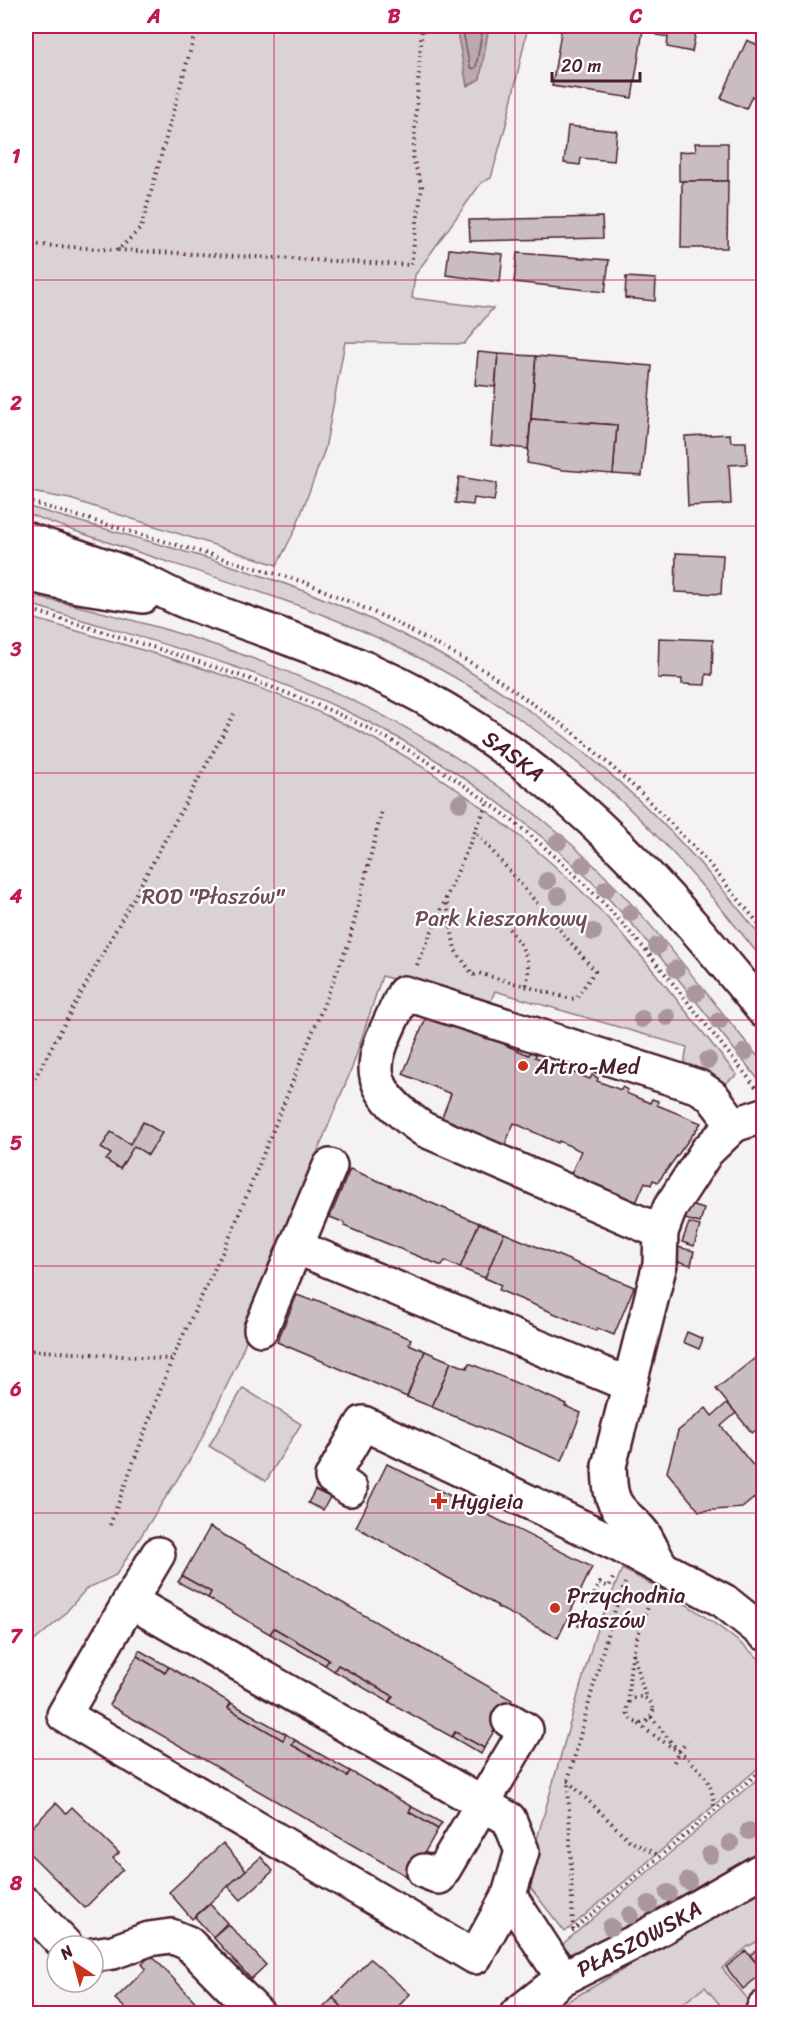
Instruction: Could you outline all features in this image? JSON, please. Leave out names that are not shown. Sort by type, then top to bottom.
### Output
[{"type":"street","name":"SASKA","points":[[26,539],[136,578],[189,603],[302,641],[362,666],[446,710],[555,787],[618,842],[684,915],[764,1011]]},
{"type":"street","name":"SASKA","points":[[26,574],[78,586],[189,603]]},
{"type":"street","points":[[661,1233],[423,1129],[388,1101],[377,1085],[377,1050],[404,993],[699,1087],[712,1096],[752,1110],[707,1151],[670,1208],[661,1233],[660,1264],[609,1466],[610,1493],[620,1510],[634,1522],[646,1538],[653,1556],[663,1569]]},
{"type":"street","points":[[261,1329],[330,1166]]},
{"type":"street","points":[[296,1247],[630,1385]]},
{"type":"street","points":[[350,1489],[332,1477],[363,1423],[627,1563],[663,1569],[724,1601],[764,1633]]},
{"type":"street","points":[[130,1601],[509,1819],[522,1851],[509,1895],[475,1958],[64,1715],[130,1601],[158,1554]]},
{"type":"street","points":[[424,1871],[439,1877],[526,1730],[509,1720]]},
{"type":"street","name":"PŁASZOWSKA","points":[[517,2013],[554,1965],[645,1937],[764,1869]]},
{"type":"street","points":[[509,1895],[554,1965]]},
{"type":"street","points":[[26,1904],[55,1934]]},
{"type":"street","points":[[105,1953],[149,1939],[171,1936],[188,1943],[258,2013]]},
{"type":"street","points":[[762,2013],[764,2008]]},
{"type":"path","points":[[118,250],[141,228],[197,26]]},
{"type":"path","points":[[26,244],[411,265],[422,187],[413,158],[422,26]]},
{"type":"path","points":[[37,611],[227,671],[330,711],[382,735],[487,804],[575,875],[609,909],[752,1110]]},
{"type":"path","points":[[26,1095],[234,714]]},
{"type":"path","points":[[414,972],[487,804]]},
{"type":"path","points":[[110,1525],[172,1359],[231,1234],[349,942],[382,810]]},
{"type":"path","points":[[474,975],[478,973],[571,999],[576,998],[595,971],[476,832]]},
{"type":"path","points":[[446,897],[455,950],[474,975],[482,1006],[481,1016]]},
{"type":"path","points":[[496,923],[509,914]]},
{"type":"path","points":[[502,919],[529,959],[530,969],[526,986]]},
{"type":"path","points":[[26,1350],[172,1359]]},
{"type":"path","points":[[567,1619],[579,1625],[600,1583],[609,1587],[627,1563]]},
{"type":"path","points":[[573,1930],[568,1781],[610,1624],[618,1606],[627,1563]]},
{"type":"path","points":[[663,1569],[633,1650],[628,1675],[627,1714],[631,1721],[639,1724],[657,1739],[679,1750]]},
{"type":"path","points":[[633,1650],[646,1699],[653,1708],[651,1717],[639,1724]]},
{"type":"path","points":[[629,1703],[639,1697],[646,1699]]},
{"type":"path","points":[[651,1717],[710,1783],[714,1810]]},
{"type":"path","points":[[674,1762],[679,1750],[687,1742]]},
{"type":"path","points":[[554,1965],[573,1930],[764,1768]]},
{"type":"path","points":[[568,1781],[630,1841],[660,1856]]},
{"type":"shaded area","points":[[763,1938],[763,2013],[749,2013],[722,1968],[747,1947]]},
{"type":"shaded area","points":[[705,1986],[727,2013],[670,2014]]},
{"type":"green space","points":[[26,26],[528,26],[507,121],[491,178],[481,183],[415,275],[412,298],[493,308],[464,344],[345,342],[325,449],[295,530],[277,565],[70,499],[26,491]]},
{"type":"green space","points":[[26,506],[202,557],[307,592],[362,615],[468,671],[519,703],[567,738],[657,817],[698,861],[761,936],[764,942],[763,960],[678,858],[619,799],[589,772],[526,723],[459,680],[424,660],[345,624],[254,590],[71,530],[26,513]]},
{"type":"green space","points":[[26,596],[114,615],[221,647],[274,666],[375,712],[424,738],[472,768],[518,800],[562,836],[643,916],[763,1063],[763,1085],[656,952],[611,901],[560,852],[472,784],[410,744],[306,693],[187,651],[26,603]]},
{"type":"green space","name":"ROD \"Płaszów\"","points":[[26,616],[221,674],[259,688],[366,734],[428,770],[515,833],[592,901],[656,974],[737,1075],[722,1085],[712,1075],[684,1065],[687,1047],[495,991],[488,1008],[382,976],[352,1068],[301,1192],[238,1362],[196,1450],[116,1575],[86,1589],[61,1618],[26,1648]]},
{"type":"green space","points":[[243,1388],[301,1424],[266,1481],[209,1446]]},
{"type":"green space","points":[[622,1569],[661,1589],[696,1611],[763,1662],[763,1764],[565,1932],[525,1881],[595,1635]]},
{"type":"green space","points":[[763,1774],[763,1852],[578,1955],[563,1952],[560,1947],[565,1942]]},
{"type":"green space","points":[[763,1890],[763,1938],[747,1947],[722,1968],[746,1997],[749,2013],[727,2013],[705,1987],[670,2013],[545,2014]]},
{"type":"water","points":[[456,26],[489,26],[480,79],[467,86]]},
{"type":"building","points":[[562,26],[616,26],[643,30],[632,98],[552,86]]},
{"type":"building","points":[[659,26],[697,26],[692,52],[667,47],[668,37],[657,35]]},
{"type":"building","points":[[747,40],[764,48],[764,101],[752,96],[746,109],[721,98]]},
{"type":"building","points":[[568,126],[617,131],[614,161],[581,158],[580,165],[564,163]]},
{"type":"building","points":[[695,143],[728,143],[728,181],[679,181],[679,152],[696,151]]},
{"type":"building","points":[[682,181],[728,181],[727,248],[681,248]]},
{"type":"building","points":[[602,217],[603,238],[470,241],[469,220]]},
{"type":"building","points":[[449,249],[503,254],[500,282],[446,275]]},
{"type":"building","points":[[517,253],[609,260],[605,292],[514,282]]},
{"type":"building","points":[[626,277],[656,279],[655,301],[625,298]]},
{"type":"building","points":[[478,352],[498,354],[495,387],[475,385]]},
{"type":"building","points":[[498,354],[536,356],[528,449],[491,445]]},
{"type":"building","points":[[536,356],[652,366],[642,476],[613,474],[617,425],[531,419]]},
{"type":"building","points":[[531,419],[617,425],[613,474],[563,470],[527,463]]},
{"type":"building","points":[[730,434],[731,442],[746,442],[747,464],[729,465],[731,504],[688,506],[685,436]]},
{"type":"building","points":[[459,477],[497,483],[494,501],[474,498],[473,505],[455,503]]},
{"type":"building","points":[[676,553],[723,555],[721,594],[675,592]]},
{"type":"building","points":[[659,638],[713,640],[712,675],[706,674],[705,685],[682,684],[682,679],[658,678]]},
{"type":"building","points":[[428,1013],[500,1042],[501,1039],[506,1041],[505,1045],[529,1055],[531,1051],[537,1053],[535,1057],[560,1067],[562,1064],[568,1066],[566,1070],[590,1079],[592,1075],[598,1078],[597,1081],[621,1090],[622,1087],[628,1090],[626,1093],[650,1103],[652,1099],[658,1101],[657,1105],[701,1123],[658,1182],[653,1180],[651,1185],[645,1182],[635,1205],[569,1178],[581,1151],[559,1141],[558,1143],[514,1123],[503,1149],[440,1122],[451,1094],[403,1074]]},
{"type":"building","points":[[143,1122],[162,1133],[148,1155],[134,1146],[120,1169],[106,1160],[111,1154],[101,1148],[111,1132],[130,1144]]},
{"type":"building","points":[[350,1169],[479,1223],[460,1268],[445,1261],[442,1266],[344,1226],[345,1223],[330,1217]]},
{"type":"building","points":[[690,1205],[704,1209],[700,1223],[685,1219]]},
{"type":"building","points":[[479,1223],[504,1233],[485,1278],[460,1268]]},
{"type":"building","points":[[689,1223],[700,1226],[694,1246],[682,1242]]},
{"type":"building","points":[[504,1233],[634,1287],[614,1335],[597,1328],[596,1331],[499,1290],[501,1285],[485,1278]]},
{"type":"building","points":[[673,1246],[694,1251],[691,1265],[670,1259]]},
{"type":"building","points":[[297,1295],[313,1301],[314,1299],[411,1339],[409,1344],[425,1351],[407,1397],[277,1342]]},
{"type":"building","points":[[687,1332],[703,1339],[699,1349],[683,1342]]},
{"type":"building","points":[[425,1351],[451,1362],[432,1407],[407,1397]]},
{"type":"building","points":[[764,1351],[764,1424],[752,1433],[716,1389]]},
{"type":"building","points":[[451,1362],[467,1368],[469,1363],[566,1404],[565,1406],[581,1413],[562,1461],[432,1407]]},
{"type":"building","points":[[727,1403],[736,1413],[721,1426],[764,1479],[764,1490],[742,1508],[699,1511],[667,1472],[678,1431],[706,1408],[712,1416]]},
{"type":"building","points":[[387,1464],[592,1567],[558,1638],[497,1607],[356,1527]]},
{"type":"building","points":[[315,1490],[330,1497],[323,1510],[308,1503]]},
{"type":"building","points":[[210,1527],[512,1700],[484,1748],[455,1732],[452,1737],[389,1702],[393,1696],[338,1665],[334,1671],[325,1665],[329,1660],[274,1628],[270,1634],[208,1598],[211,1592],[182,1576]]},
{"type":"building","points":[[182,1576],[211,1592],[208,1598],[178,1582]]},
{"type":"building","points":[[274,1628],[329,1660],[325,1665],[270,1634]]},
{"type":"building","points":[[139,1650],[169,1667],[165,1673],[137,1656]]},
{"type":"building","points":[[137,1656],[165,1673],[169,1667],[231,1703],[228,1708],[283,1740],[286,1734],[295,1740],[292,1745],[347,1776],[350,1771],[412,1807],[409,1812],[438,1829],[410,1878],[109,1705]]},
{"type":"building","points":[[338,1665],[393,1696],[389,1702],[334,1671]]},
{"type":"building","points":[[231,1703],[286,1734],[283,1740],[228,1708]]},
{"type":"building","points":[[455,1732],[484,1748],[481,1754],[452,1737]]},
{"type":"building","points":[[295,1740],[350,1771],[347,1776],[292,1745]]},
{"type":"building","points":[[56,1803],[66,1813],[72,1807],[119,1853],[113,1858],[123,1869],[85,1908],[26,1850],[26,1833]]},
{"type":"building","points":[[412,1807],[442,1823],[438,1829],[409,1812]]},
{"type":"building","points":[[223,1843],[246,1870],[192,1919],[169,1892]]},
{"type":"building","points":[[261,1857],[273,1871],[241,1900],[228,1886]]},
{"type":"building","points":[[210,1904],[227,1923],[213,1937],[195,1917]]},
{"type":"building","points":[[228,1924],[266,1965],[251,1979],[213,1937]]},
{"type":"building","points":[[764,1944],[764,1972],[750,1955]]},
{"type":"building","points":[[746,1951],[764,1972],[743,1989],[726,1967]]},
{"type":"building","points":[[151,1955],[207,2014],[120,2014],[125,2008],[115,1999],[146,1969],[142,1964]]},
{"type":"building","points":[[370,1959],[410,1994],[391,2014],[349,2014],[333,1998]]},
{"type":"building","points":[[333,1998],[349,2014],[317,2014]]},
{"type":"place","name":"Artro-Med","points":[[523,1066]]},
{"type":"place","name":"Hygieia","points":[[439,1501]]},
{"type":"place","name":"Przychodnia Płaszów","points":[[555,1608]]},
{"type":"park label","name":"Park kieszonkowy","points":[[501,918]]}]
